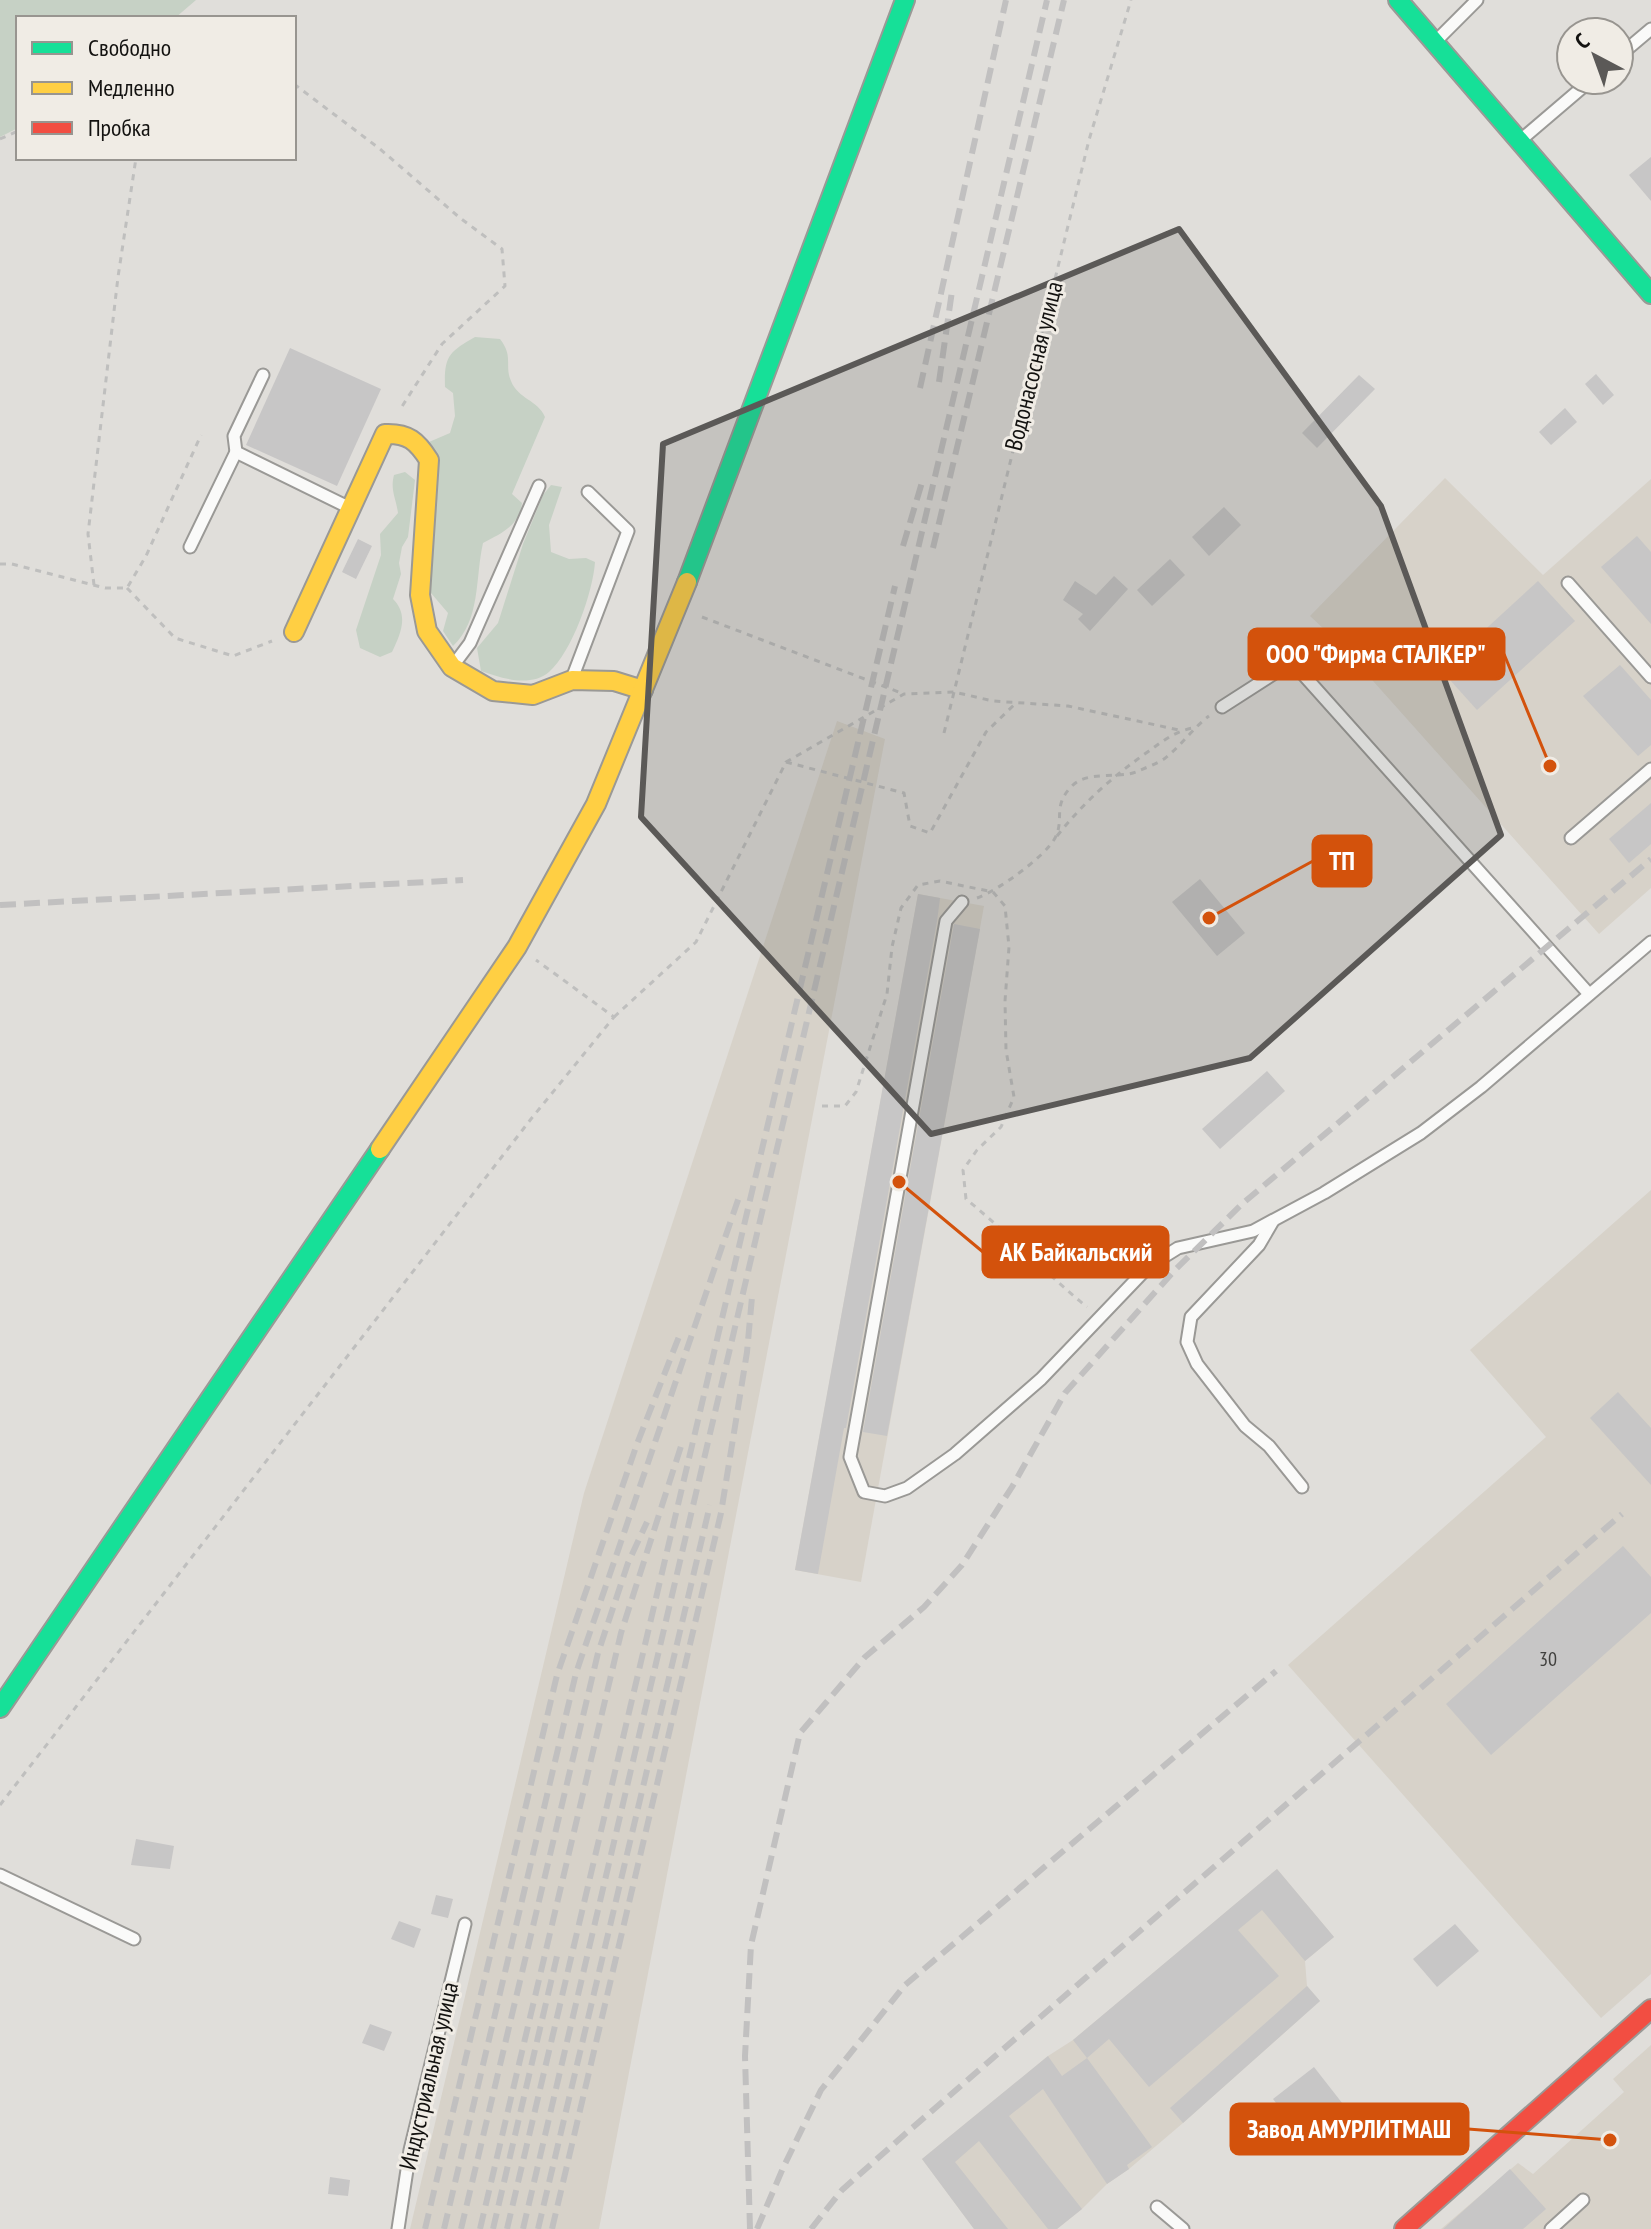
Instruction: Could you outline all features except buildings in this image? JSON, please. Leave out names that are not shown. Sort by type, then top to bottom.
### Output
[{"type":"street","points":[[0,1708],[517,947],[596,804],[677,608],[905,0]]},
{"type":"street","points":[[1398,0],[1651,294]]},
{"type":"street","points":[[294,632],[385,434],[403,433],[418,442],[429,460],[420,595],[427,631],[452,667],[493,691],[533,695],[572,680],[614,681],[643,690]]},
{"type":"street","points":[[1404,2229],[1651,2009]]},
{"type":"lane","points":[[1434,42],[1477,0]]},
{"type":"lane","points":[[1635,42],[1651,29]]},
{"type":"lane","points":[[1519,141],[1572,96]]},
{"type":"lane","points":[[190,547],[236,452],[234,436],[263,375]]},
{"type":"lane","points":[[236,452],[351,508]]},
{"type":"lane","points":[[452,667],[470,643],[539,486]]},
{"type":"lane","points":[[572,680],[628,531],[588,492]]},
{"type":"lane","points":[[1568,583],[1651,677]]},
{"type":"lane","points":[[1222,707],[1292,662],[1589,994]]},
{"type":"lane","points":[[1571,838],[1651,769]]},
{"type":"lane","points":[[962,902],[946,921],[850,1457],[864,1492],[885,1496],[907,1488],[955,1454],[1041,1379],[1149,1266],[1178,1248],[1253,1231],[1324,1193],[1421,1133],[1481,1087],[1651,942]]},
{"type":"lane","points":[[1273,1220],[1259,1245],[1191,1317],[1187,1342],[1197,1364],[1245,1426],[1269,1446],[1302,1487]]},
{"type":"lane","points":[[0,1875],[134,1939]]},
{"type":"lane","name":"Индустриальная улица","points":[[398,2229],[410,2150],[465,1924]]},
{"type":"lane","points":[[1551,2229],[1583,2200]]},
{"type":"lane","points":[[1157,2207],[1183,2229]]},
{"type":"path","name":"Водонасосная улица","points":[[944,733],[1089,140],[1131,0]]},
{"type":"path","points":[[296,86],[380,149],[460,218],[502,249],[505,286],[442,344],[401,408]]},
{"type":"path","points":[[94,585],[88,534],[118,277],[136,160]]},
{"type":"path","points":[[127,588],[146,556],[201,435]]},
{"type":"path","points":[[0,564],[12,564],[94,585],[127,588],[175,638],[233,656],[294,632]]},
{"type":"path","points":[[677,608],[904,694],[954,692],[993,701],[1068,706],[1179,730],[1196,727]]},
{"type":"path","points":[[0,1805],[511,1143],[614,1017],[696,942],[786,762],[904,694]]},
{"type":"path","points":[[786,762],[904,793],[910,826],[930,833],[986,732],[1017,702]]},
{"type":"path","points":[[1055,839],[1060,802],[1073,784],[1095,776],[1132,773],[1163,760],[1196,727],[1222,707]]},
{"type":"path","points":[[962,902],[993,892],[1028,866],[1055,839],[1079,808],[1114,775],[1179,730]]},
{"type":"path","points":[[822,1106],[845,1106],[856,1092],[887,994],[892,947],[901,908],[918,885],[940,881],[993,892],[1005,906],[1009,947],[1005,1001],[1006,1050],[1014,1097],[1001,1127],[977,1150],[963,1170],[966,1199],[1099,1318]]},
{"type":"path","points":[[517,947],[614,1017]]},
{"type":"highlighted area","points":[[1179,229],[1381,506],[1501,835],[1250,1058],[931,1134],[641,817],[663,444]]},
{"type":"shaded area","points":[[0,0],[196,0],[177,16],[16,16],[16,129],[0,137]]},
{"type":"shaded area","points":[[475,337],[500,339],[507,351],[509,375],[514,387],[545,417],[512,494],[522,503],[520,511],[508,528],[483,543],[473,611],[462,636],[453,646],[443,631],[448,613],[431,593],[429,442],[450,433],[455,416],[453,393],[445,387],[447,362],[454,351]]},
{"type":"shaded area","points":[[405,472],[415,480],[408,537],[402,547],[399,563],[401,574],[393,599],[401,611],[402,624],[392,652],[380,657],[360,648],[356,630],[381,555],[380,534],[398,513],[393,490],[394,475]]},
{"type":"shaded area","points":[[1445,478],[1543,575],[1651,479],[1651,888],[1599,934],[1340,644],[1310,616]]},
{"type":"shaded area","points":[[551,485],[562,487],[549,525],[551,552],[569,559],[586,558],[595,562],[580,621],[566,651],[541,677],[524,681],[481,671],[477,648],[498,623],[523,544],[543,495]]},
{"type":"shaded area","points":[[837,721],[885,739],[599,2229],[410,2229],[584,1493]]},
{"type":"shaded area","points":[[918,894],[984,906],[861,1582],[795,1570]]},
{"type":"shaded area","points":[[1651,1190],[1651,1974],[1601,2018],[1288,1665],[1546,1437],[1470,1350]]},
{"type":"shaded area","points":[[1277,1869],[1334,1937],[1305,1961],[1307,1986],[1320,2001],[1183,2123],[1057,2229],[974,2229],[922,2159],[1048,2056],[1073,2040]]},
{"type":"shaded area","points":[[1651,2045],[1651,2229],[1441,2229],[1518,2163],[1533,2174],[1624,2092],[1613,2079]]},
{"type":"railway","points":[[920,388],[1006,0]]},
{"type":"railway","points":[[523,2229],[1047,0]]},
{"type":"railway","points":[[933,548],[1064,0]]},
{"type":"railway","points":[[939,382],[952,291]]},
{"type":"railway","points":[[903,546],[923,479]]},
{"type":"railway","points":[[507,2229],[895,586]]},
{"type":"railway","points":[[750,2229],[745,2056],[751,1945],[800,1733],[865,1657],[924,1607],[962,1565],[1012,1487],[1065,1393],[1174,1271],[1242,1204],[1651,859]]},
{"type":"railway","points":[[0,905],[463,880]]},
{"type":"railway","points":[[444,2229],[576,1673],[739,1197]]},
{"type":"railway","points":[[552,2229],[721,1513],[747,1352],[752,1297]]},
{"type":"railway","points":[[425,2229],[557,1675],[637,1444],[680,1334]]},
{"type":"railway","points":[[480,2229],[621,1633],[683,1440]]},
{"type":"railway","points":[[538,2229],[710,1505]]},
{"type":"railway","points":[[811,2229],[842,2190],[904,2135],[1622,1514]]},
{"type":"railway","points":[[461,2229],[598,1653],[628,1563],[647,1522]]},
{"type":"railway","points":[[757,2229],[821,2090],[905,1985],[1276,1671]]},
{"type":"railway","points":[[493,2229],[557,1956]]},
{"type":"traffic: fast","points":[[687,582],[905,0]]},
{"type":"traffic: fast","points":[[1398,0],[1651,294]]},
{"type":"traffic: fast","points":[[0,1708],[380,1149]]},
{"type":"traffic: slow","points":[[294,632],[385,434],[400,435],[416,443],[429,460],[420,595],[427,631],[452,667],[493,691],[533,695],[572,680],[614,681],[643,690]]},
{"type":"traffic: slow","points":[[380,1149],[517,947],[596,804],[687,582]]},
{"type":"traffic: jam","points":[[1404,2229],[1651,2009]]},
{"type":"place","name":"ООО \"Фирма СТАЛКЕР\"","points":[[1550,766]]},
{"type":"place","name":"ТП","points":[[1209,918]]},
{"type":"place","name":"АК Байкальский","points":[[899,1182]]},
{"type":"place","name":"Завод АМУРЛИТМАШ","points":[[1610,2140]]}]
